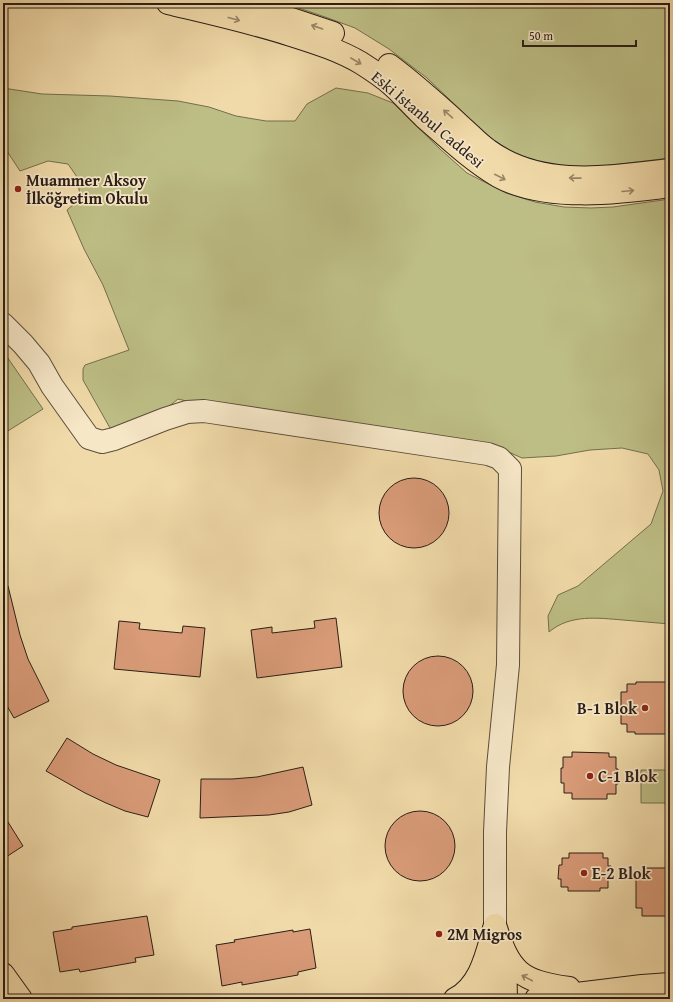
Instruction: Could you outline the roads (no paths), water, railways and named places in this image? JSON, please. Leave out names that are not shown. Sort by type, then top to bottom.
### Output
[{"type":"main road","name":"Eski İstanbul Caddesi","points":[[168,3],[269,28],[343,53],[392,85],[423,116],[476,162],[499,177],[512,182],[541,190],[573,193],[615,192],[670,186]]},
{"type":"main road","name":"Eski İstanbul Caddesi","points":[[233,3],[300,21],[354,42],[396,70],[488,150],[518,166],[548,175],[576,178],[606,177],[670,170]]},
{"type":"main road","points":[[495,925],[496,954],[506,999]]},
{"type":"main road","points":[[496,954],[530,980],[547,985],[592,992]]},
{"type":"main road","points":[[455,999],[472,986],[496,954]]},
{"type":"main road","points":[[487,999],[496,954]]},
{"type":"main road","points":[[3,974],[21,999]]},
{"type":"main road","points":[[536,999],[670,984]]},
{"type":"street","points":[[3,324],[39,363],[52,386],[88,438],[102,442],[187,412],[204,411],[488,454],[499,458],[510,469],[508,665],[498,766],[495,832],[495,925]]},
{"type":"place","name":"Muammer Aksoy İlköğretim Okulu","points":[[18,189]]},
{"type":"place","name":"B-1 Blok","points":[[645,708]]},
{"type":"place","name":"C-1 Blok","points":[[590,776]]},
{"type":"place","name":"E-2 Blok","points":[[584,873]]},
{"type":"place","name":"2M Migros","points":[[439,934]]}]
